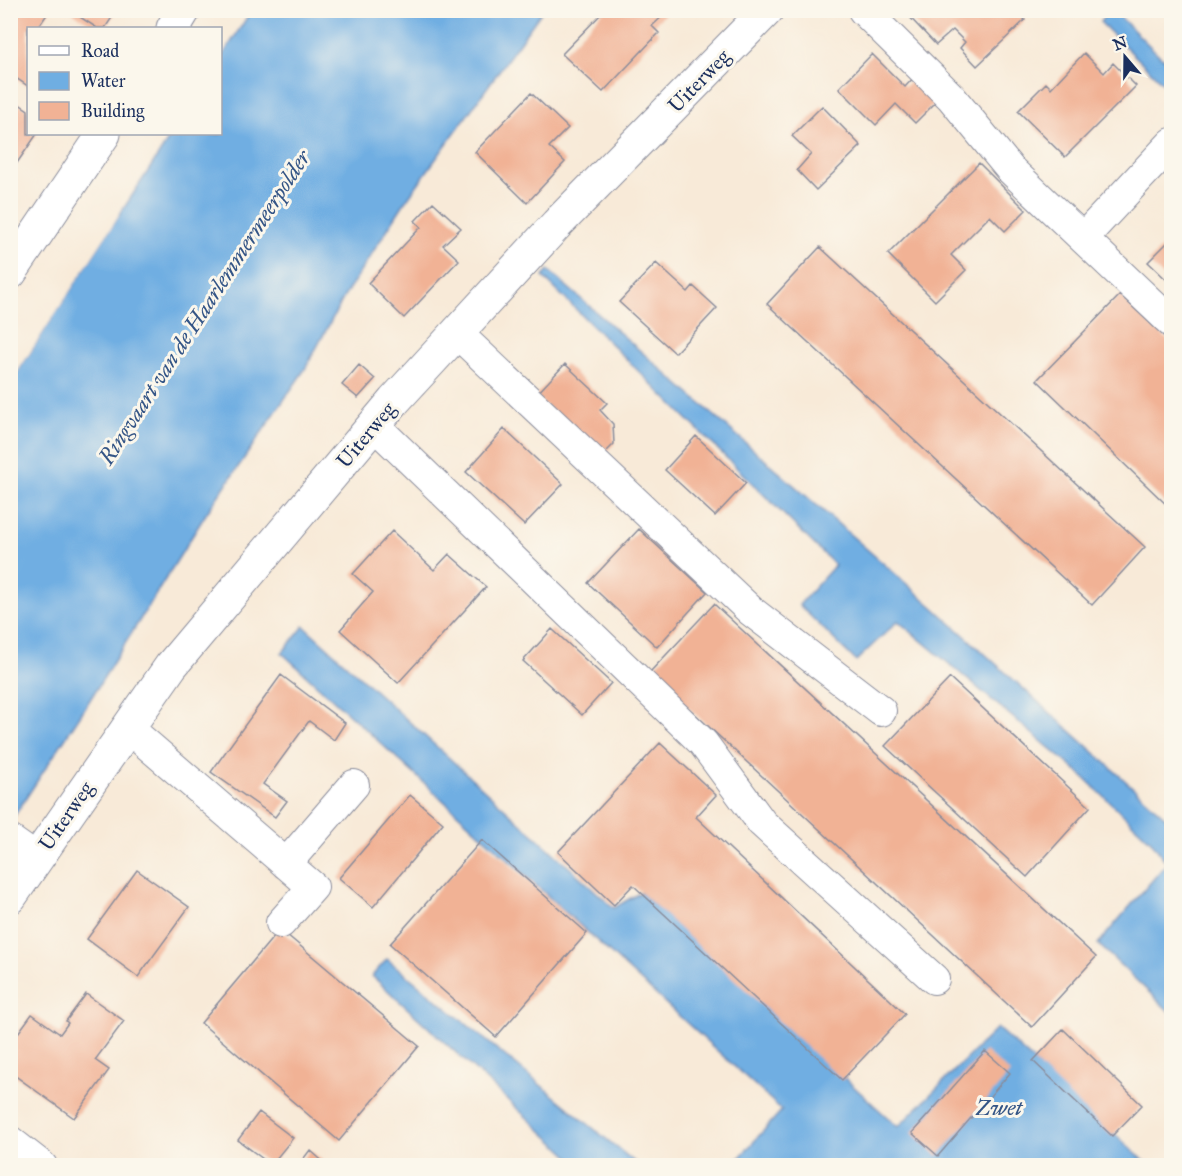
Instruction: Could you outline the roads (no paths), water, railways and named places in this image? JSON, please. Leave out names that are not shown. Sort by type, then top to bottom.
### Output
[{"type":"street","points":[[174,27],[184,10]]},
{"type":"street","name":"Uiterweg","points":[[10,897],[171,666],[374,425],[558,224],[768,10]]},
{"type":"street","points":[[10,273],[103,135]]},
{"type":"lane","points":[[863,10],[951,97],[1010,169],[1172,323]]},
{"type":"lane","points":[[1083,238],[1172,143]]},
{"type":"lane","points":[[457,333],[752,611],[881,711]]},
{"type":"lane","points":[[374,425],[704,742],[762,823],[934,979]]},
{"type":"lane","points":[[128,728],[313,887],[281,923]]},
{"type":"lane","points":[[286,864],[354,785]]},
{"type":"lane","points":[[10,840],[37,859]]},
{"type":"lane","points":[[10,1141],[42,1166]]},
{"type":"water","name":"Ringvaart van de Haarlemmermeerpolder","points":[[251,11],[542,11],[405,202],[344,297],[305,369],[206,514],[11,821],[11,382],[171,135],[222,135],[222,56]]},
{"type":"water","points":[[1109,11],[1114,11],[1161,57],[1171,62],[1171,91],[1100,22]]},
{"type":"water","points":[[548,270],[933,607],[1171,822],[1171,1013],[1098,944],[1167,863],[1151,841],[1078,772],[898,621],[856,661],[799,605],[835,565],[543,277]]},
{"type":"water","name":"Zwet","points":[[304,626],[614,908],[641,892],[898,1127],[997,1028],[1149,1165],[733,1165],[782,1110],[282,653]]},
{"type":"water","points":[[387,959],[638,1165],[579,1165],[372,976]]}]
